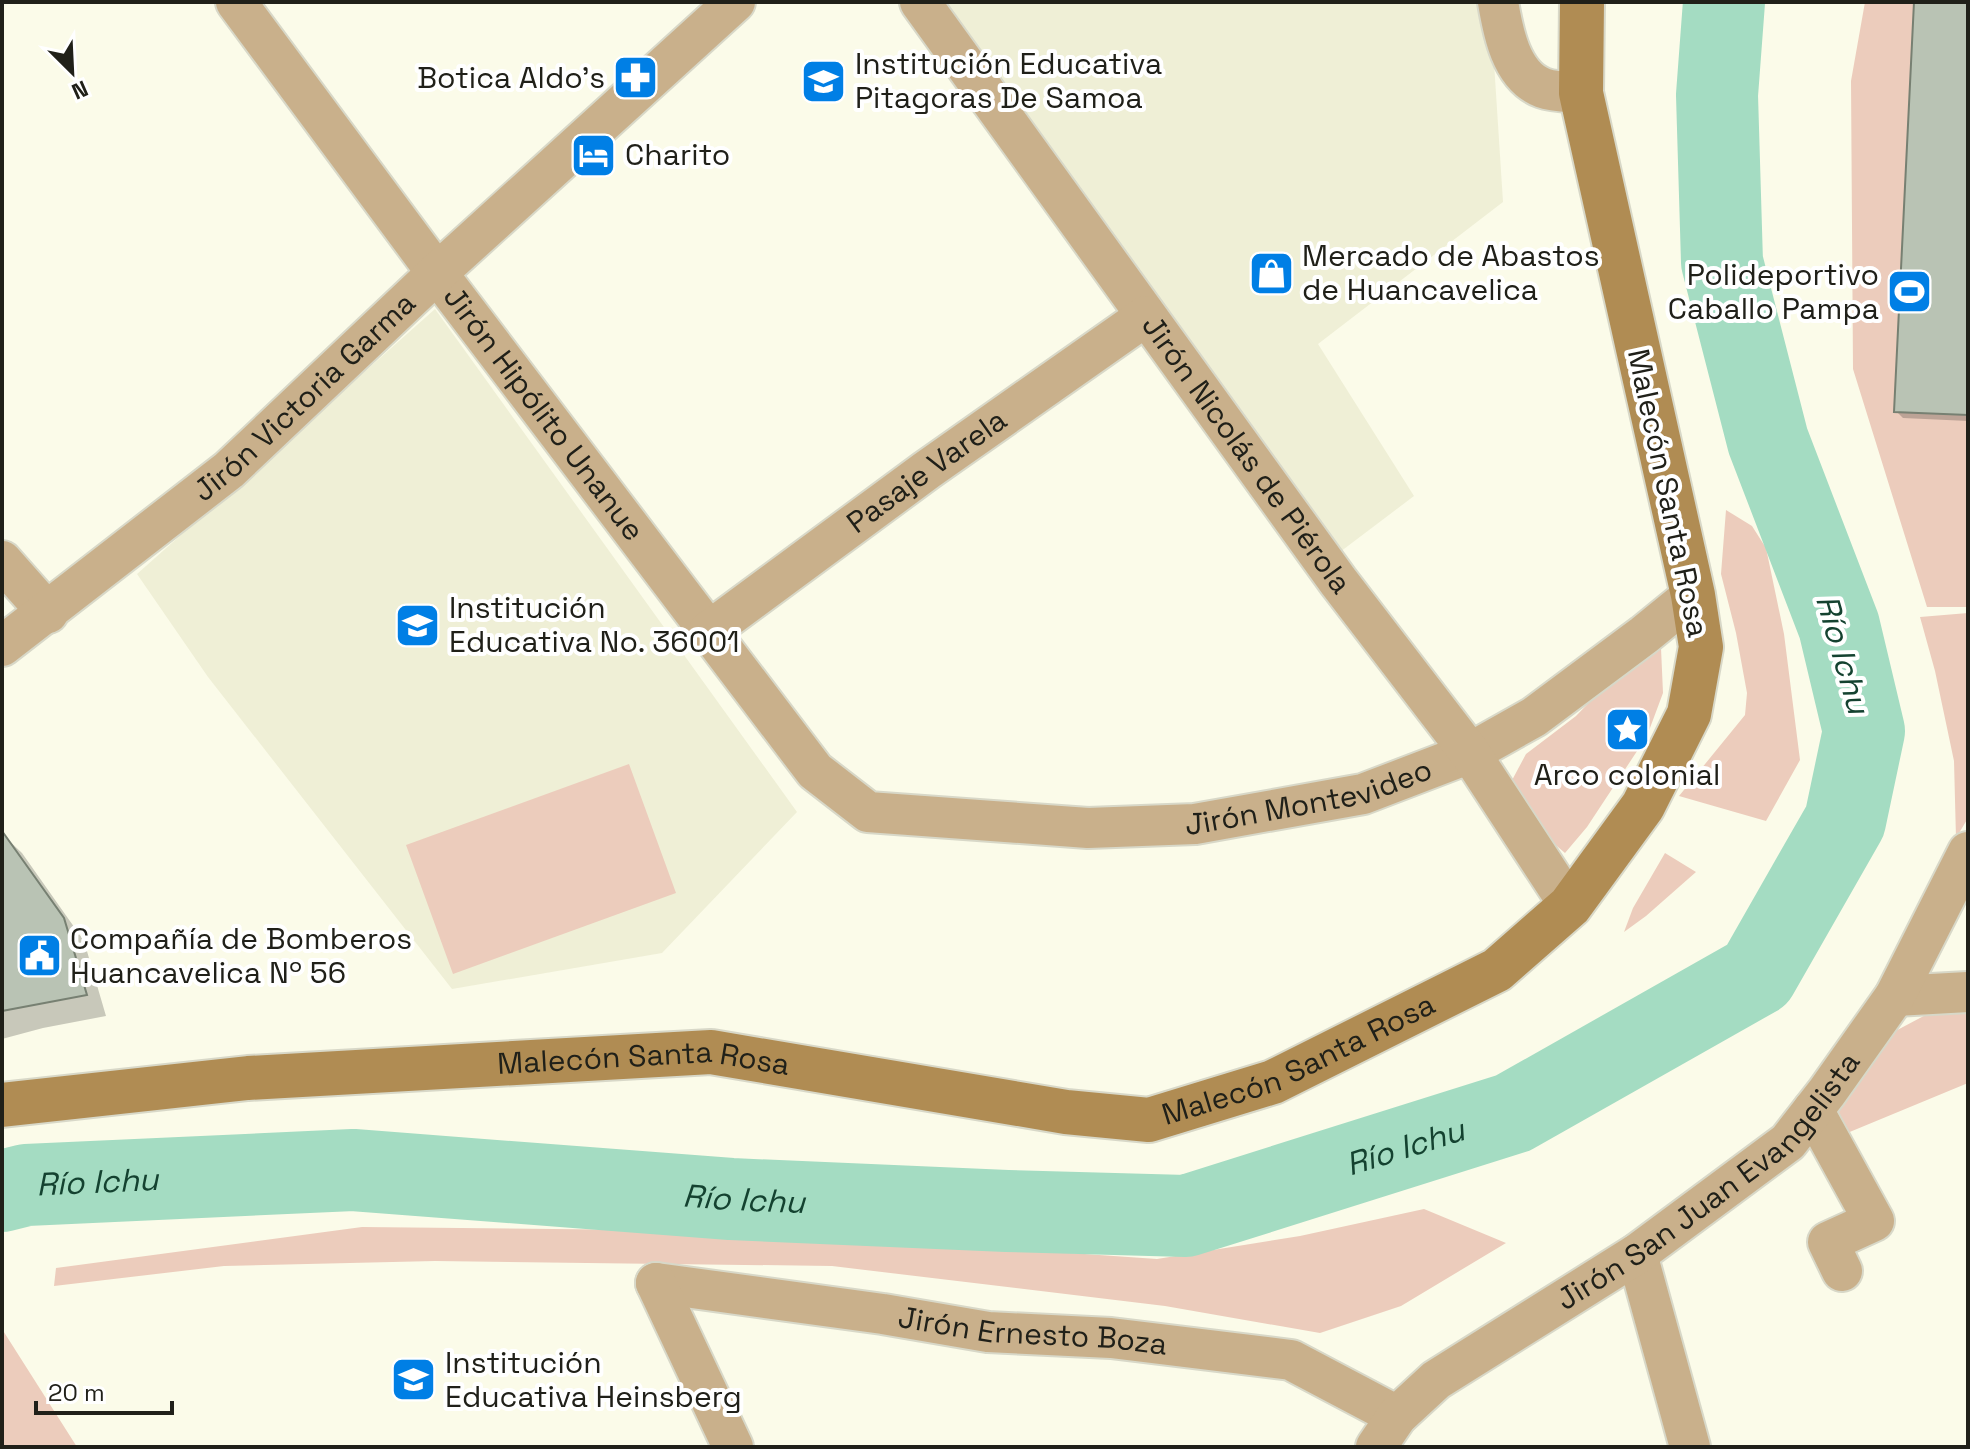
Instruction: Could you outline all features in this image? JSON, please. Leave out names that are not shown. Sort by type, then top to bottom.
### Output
[{"type":"main road","name":"Malecón Santa Rosa","points":[[2,1105],[248,1078],[711,1052],[1066,1112],[1149,1120],[1273,1082],[1497,970],[1570,906],[1643,806],[1689,714],[1701,647],[1693,595],[1581,93],[1582,2]]},
{"type":"street","name":"Jirón Hipólito Unanue","points":[[236,2],[437,273],[815,771],[868,812]]},
{"type":"street","name":"Jirón Victoria Garma","points":[[2,646],[229,470],[437,273],[735,2]]},
{"type":"street","name":"Jirón Nicolás de Piérola","points":[[920,2],[1338,581],[1470,753],[1570,906]]},
{"type":"street","points":[[1498,2],[1502,29],[1520,72],[1543,88],[1581,93]]},
{"type":"street","name":"Pasaje Varela","points":[[709,631],[927,470],[1146,316]]},
{"type":"street","points":[[2,561],[48,613]]},
{"type":"street","name":"Jirón Montevideo","points":[[868,812],[1088,828],[1195,824],[1363,794],[1470,753],[1534,717],[1693,595]]},
{"type":"street","name":"Jirón San Juan Evangelista","points":[[1387,1432],[1436,1380],[1637,1254],[1788,1142],[1895,996],[1968,852]]},
{"type":"street","points":[[1895,996],[1968,992]]},
{"type":"street","points":[[1813,1110],[1874,1221],[1828,1242],[1842,1271]]},
{"type":"street","points":[[1637,1254],[1690,1447]]},
{"type":"street","name":"Jirón Ernesto Boza","points":[[733,1447],[656,1283],[868,1311],[988,1332],[1111,1338],[1291,1360],[1387,1432]]},
{"type":"shaded area","name":"Mercado de Abastos de Huancavelica","points":[[937,2],[1483,2],[1493,47],[1503,202],[1318,344],[1414,496],[1336,555]]},
{"type":"shaded area","name":"Polideportivo Caballo Pampa","points":[[1865,2],[1968,2],[1968,607],[1927,607],[1853,369],[1851,81]]},
{"type":"shaded area","name":"Institución Educativa No. 36001","points":[[435,309],[797,812],[662,953],[452,989],[208,677],[137,574]]},
{"type":"shaded area","points":[[1726,510],[1752,526],[1766,548],[1784,634],[1800,760],[1766,821],[1679,796],[1745,715],[1747,693],[1721,574]]},
{"type":"shaded area","points":[[1968,613],[1968,818],[1956,838],[1954,761],[1920,617]]},
{"type":"shaded area","points":[[1661,648],[1663,693],[1647,736],[1587,827],[1565,853],[1545,836],[1510,784],[1526,754],[1576,716],[1602,689],[1641,658]]},
{"type":"shaded area","points":[[629,764],[676,893],[453,974],[406,845]]},
{"type":"shaded area","points":[[1665,853],[1696,872],[1624,932],[1633,908]]},
{"type":"shaded area","points":[[1935,1010],[1968,1010],[1968,1083],[1840,1136],[1834,1107],[1886,1036]]},
{"type":"shaded area","points":[[1424,1209],[1506,1243],[1401,1306],[1320,1333],[1165,1306],[832,1266],[435,1261],[224,1266],[54,1286],[56,1268],[362,1227],[645,1230],[851,1238],[1157,1259],[1300,1236]]},
{"type":"shaded area","points":[[2,1329],[77,1447],[2,1447]]},
{"type":"building","points":[[1914,2],[1968,2],[1968,415],[1894,412]]},
{"type":"building","name":"Compañía de Bomberos Huancavelica Nº 56","points":[[2,831],[64,918],[87,995],[2,1011]]},
{"type":"waterway","name":"Río Ichu","points":[[2,1191],[26,1185],[353,1170],[731,1199],[1186,1216],[1513,1113],[1757,975],[1845,821],[1864,731],[1839,626],[1768,441],[1722,262],[1717,95],[1724,2]]},
{"type":"place","name":"Botica Aldo's","points":[[636,78]]},
{"type":"place","name":"Institución Educativa Pitagoras De Samoa","points":[[824,81]]},
{"type":"place","name":"Charito","points":[[594,155]]},
{"type":"place","name":"Mercado de Abastos de Huancavelica","points":[[1271,273]]},
{"type":"place","name":"Polideportivo Caballo Pampa","points":[[1910,292]]},
{"type":"place","name":"Institución Educativa No. 36001","points":[[418,625]]},
{"type":"place","name":"Arco colonial","points":[[1627,729]]},
{"type":"place","name":"Compañía de Bomberos Huancavelica Nº 56","points":[[39,956]]},
{"type":"place","name":"Institución Educativa Heinsberg","points":[[414,1380]]}]
